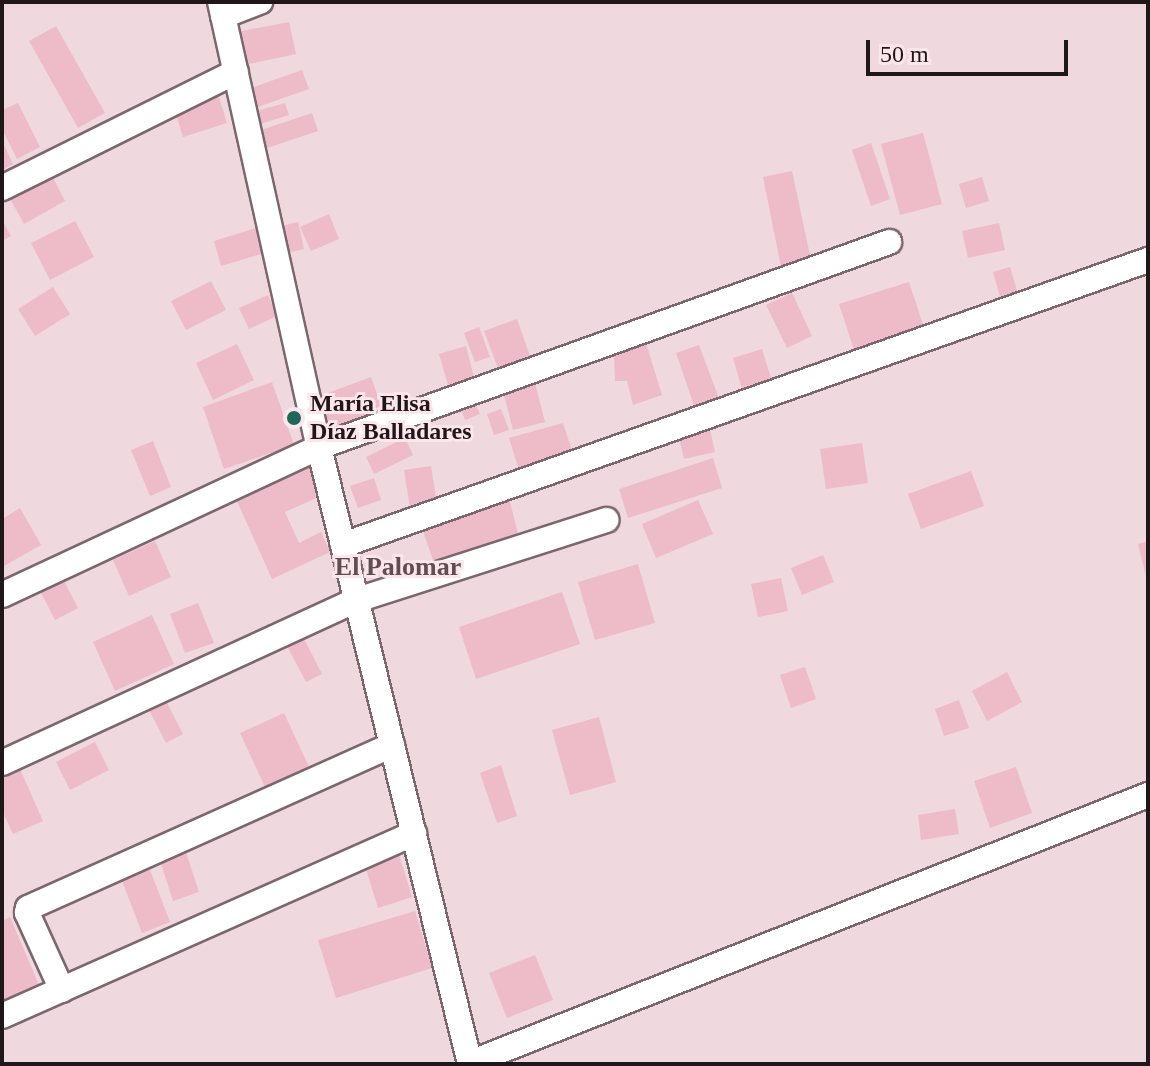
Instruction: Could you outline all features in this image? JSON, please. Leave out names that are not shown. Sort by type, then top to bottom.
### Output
[{"type":"street","points":[[260,2],[222,9],[319,447],[470,1064],[1148,795]]},
{"type":"street","points":[[2,188],[236,72]]},
{"type":"street","points":[[2,595],[319,447],[889,242]]},
{"type":"street","points":[[343,545],[1148,260]]},
{"type":"street","points":[[2,763],[357,600],[606,520]]},
{"type":"street","points":[[62,990],[27,913],[28,908],[392,745]]},
{"type":"street","points":[[2,1016],[414,833]]},
{"type":"building","points":[[289,22],[296,54],[244,65],[237,32]]},
{"type":"building","points":[[56,26],[105,113],[78,128],[29,41]]},
{"type":"building","points":[[302,70],[309,89],[255,108],[248,89]]},
{"type":"building","points":[[217,91],[227,123],[183,137],[173,105]]},
{"type":"building","points":[[18,103],[40,147],[17,159],[2,129],[2,110]]},
{"type":"building","points":[[285,103],[289,115],[257,125],[253,112]]},
{"type":"building","points":[[312,113],[318,131],[264,149],[258,131]]},
{"type":"building","points":[[923,133],[942,204],[900,215],[881,144]]},
{"type":"building","points":[[2,141],[13,164],[2,170]]},
{"type":"building","points":[[871,143],[890,199],[871,206],[852,150]]},
{"type":"building","points":[[49,170],[65,201],[24,224],[7,193]]},
{"type":"building","points":[[792,171],[811,260],[781,267],[763,177]]},
{"type":"building","points":[[982,177],[989,201],[966,208],[959,184]]},
{"type":"building","points":[[329,214],[339,239],[311,251],[300,227]]},
{"type":"building","points":[[2,220],[11,236],[2,241]]},
{"type":"building","points":[[75,221],[94,257],[50,280],[31,243]]},
{"type":"building","points":[[298,222],[304,249],[283,254],[278,227]]},
{"type":"building","points":[[999,223],[1005,250],[968,258],[962,231]]},
{"type":"building","points":[[256,228],[264,253],[221,266],[214,241]]},
{"type":"building","points":[[1010,267],[1020,300],[1002,304],[993,272]]},
{"type":"building","points":[[211,281],[226,310],[186,330],[171,301]]},
{"type":"building","points":[[909,282],[925,331],[855,353],[839,304]]},
{"type":"building","points":[[53,287],[70,314],[35,336],[18,309]]},
{"type":"building","points":[[792,293],[812,336],[787,348],[766,305]]},
{"type":"building","points":[[268,295],[277,316],[249,329],[239,308]]},
{"type":"building","points":[[517,319],[531,359],[499,371],[484,331]]},
{"type":"building","points":[[479,327],[490,357],[475,362],[464,333]]},
{"type":"building","points":[[646,343],[662,395],[633,405],[627,381],[615,381],[614,353]]},
{"type":"building","points":[[237,344],[254,380],[213,400],[196,363]]},
{"type":"building","points":[[699,345],[723,409],[698,417],[676,353]]},
{"type":"building","points":[[466,346],[476,385],[450,392],[439,354]]},
{"type":"building","points":[[762,349],[774,388],[744,396],[733,358]]},
{"type":"building","points":[[371,377],[385,416],[331,436],[317,397]]},
{"type":"building","points":[[534,379],[545,422],[513,430],[502,387]]},
{"type":"building","points":[[272,382],[294,445],[224,469],[203,407]]},
{"type":"building","points":[[473,399],[480,414],[465,420],[459,404]]},
{"type":"building","points":[[501,409],[509,430],[494,435],[487,414]]},
{"type":"building","points":[[563,423],[575,460],[522,480],[509,438]]},
{"type":"building","points":[[709,425],[715,452],[684,459],[678,433]]},
{"type":"building","points":[[405,438],[413,455],[374,474],[366,457]]},
{"type":"building","points":[[153,441],[171,487],[150,496],[131,450]]},
{"type":"building","points":[[862,443],[868,483],[826,489],[820,449]]},
{"type":"building","points":[[713,458],[722,488],[628,518],[619,489]]},
{"type":"building","points":[[317,463],[330,492],[285,512],[299,543],[321,532],[330,552],[272,579],[236,499]]},
{"type":"building","points":[[431,466],[437,504],[410,508],[404,470]]},
{"type":"building","points":[[971,471],[984,506],[921,529],[908,494]]},
{"type":"building","points":[[374,478],[381,500],[358,508],[350,486]]},
{"type":"building","points":[[509,498],[520,542],[436,569],[420,522]]},
{"type":"building","points":[[698,500],[713,534],[656,558],[642,524]]},
{"type":"building","points":[[20,508],[41,545],[4,566],[2,519]]},
{"type":"building","points":[[155,541],[171,577],[129,596],[113,560]]},
{"type":"building","points":[[1148,541],[1148,580],[1147,580],[1138,544]]},
{"type":"building","points":[[823,555],[834,582],[802,595],[791,568]]},
{"type":"building","points":[[638,564],[655,623],[595,640],[578,582]]},
{"type":"building","points":[[62,577],[78,608],[55,620],[39,589]]},
{"type":"building","points":[[781,578],[788,611],[758,617],[751,584]]},
{"type":"building","points":[[562,592],[580,644],[476,679],[459,627]]},
{"type":"building","points":[[198,603],[214,643],[185,653],[170,614]]},
{"type":"building","points":[[152,615],[174,664],[115,691],[93,642]]},
{"type":"building","points":[[302,635],[322,674],[306,682],[286,644]]},
{"type":"building","points":[[805,667],[816,699],[791,708],[780,675]]},
{"type":"building","points":[[1007,672],[1022,702],[987,721],[972,691]]},
{"type":"building","points":[[959,700],[969,728],[944,736],[935,709]]},
{"type":"building","points":[[166,701],[183,734],[166,743],[149,710]]},
{"type":"building","points":[[284,713],[310,769],[266,789],[240,733]]},
{"type":"building","points":[[599,717],[616,782],[570,795],[552,730]]},
{"type":"building","points":[[95,742],[109,770],[70,790],[56,762]]},
{"type":"building","points":[[501,765],[517,816],[497,823],[480,773]]},
{"type":"building","points":[[1016,767],[1032,813],[990,828],[974,781]]},
{"type":"building","points":[[20,769],[43,821],[13,834],[2,810],[2,776]]},
{"type":"building","points":[[955,809],[959,834],[921,840],[918,815]]},
{"type":"building","points":[[185,849],[199,892],[173,901],[159,857]]},
{"type":"building","points":[[398,851],[412,897],[378,908],[364,862]]},
{"type":"building","points":[[147,862],[170,922],[142,933],[119,873]]},
{"type":"building","points":[[415,911],[432,968],[336,998],[318,940]]},
{"type":"building","points":[[10,917],[39,985],[2,1000],[2,921]]},
{"type":"building","points":[[535,955],[553,1000],[507,1018],[489,973]]},
{"type":"place","name":"María Elisa Díaz Balladares","points":[[294,418]]},
{"type":"district","name":"El Palomar","points":[[398,567]]}]
